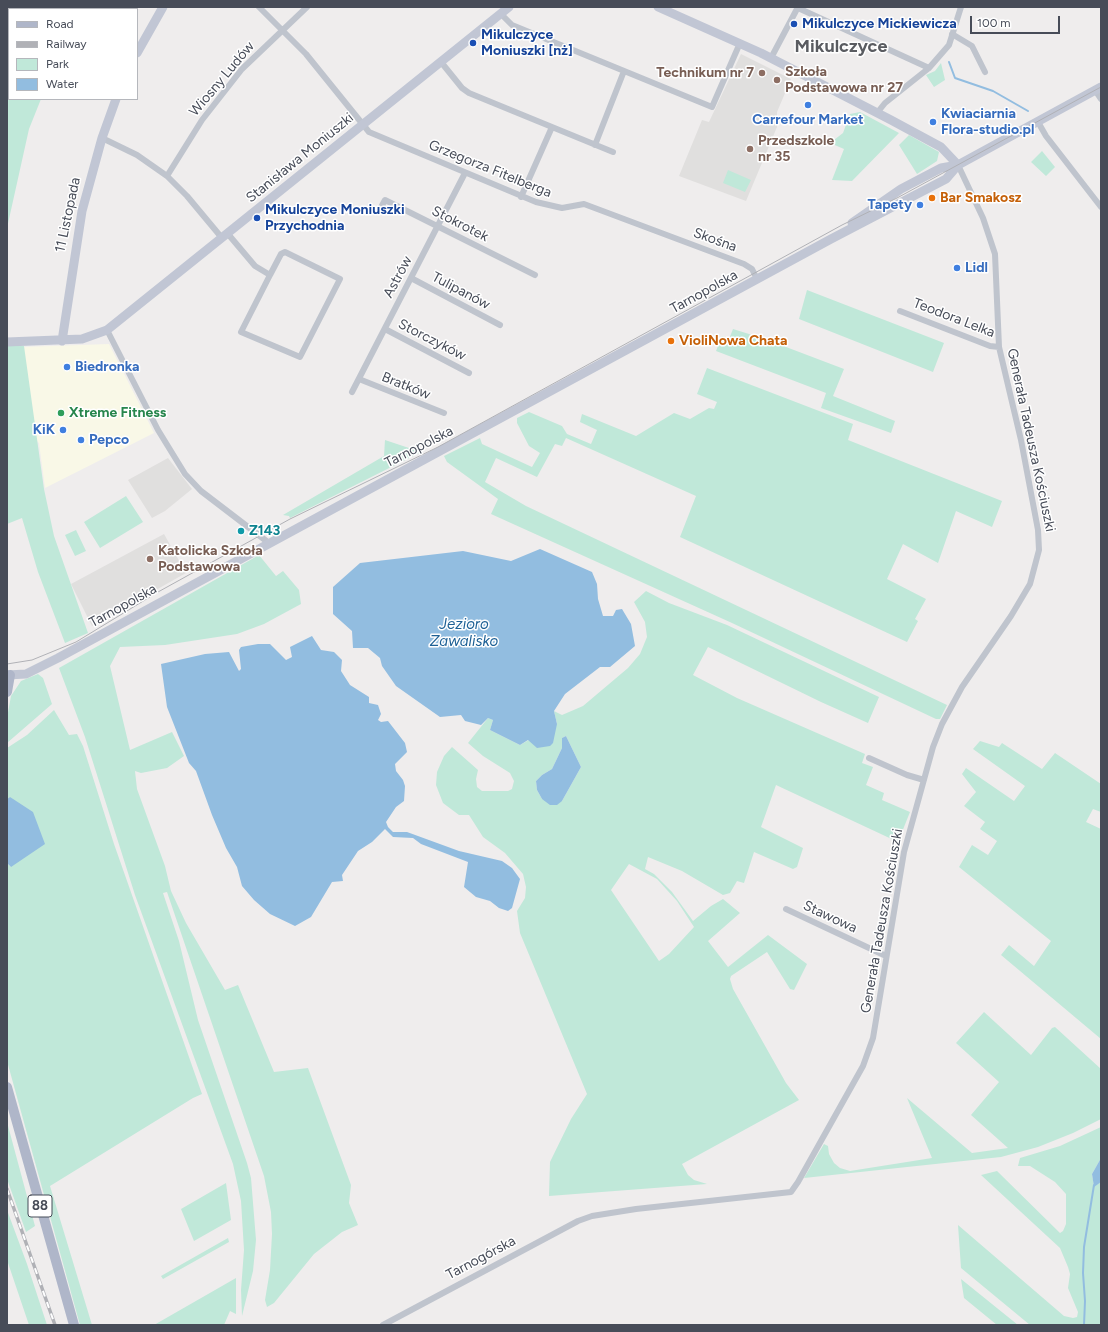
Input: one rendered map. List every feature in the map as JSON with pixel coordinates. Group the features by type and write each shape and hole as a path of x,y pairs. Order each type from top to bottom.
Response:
{"main road":[{"path":"7,692 12,675"},
{"name":"88","path":"7,1087 74,1325"},
{"name":"88","path":"7,1112 67,1325"}],"street":[{"path":"138,51 163,7"},
{"name":"Grzegorza Fitelberga","path":"259,7 282,29 329,81 363,125 372,134 521,197 555,207 567,208 584,204 658,233"},
{"name":"Wiosny Ludów","path":"167,176 184,146 242,69 282,29 307,7"},
{"name":"Stanisława Moniuszki","path":"7,342 62,340 92,337 107,330 510,7"},
{"path":"658,7 771,58 944,149 958,165"},
{"path":"771,58 798,7 929,68"},
{"path":"877,114 885,103 929,68 949,45 961,7"},
{"path":"501,14 512,25 712,106 740,43"},
{"path":"952,34 972,46 985,72"},
{"path":"441,62 466,92 613,152"},
{"path":"594,145 624,71"},
{"path":"1098,89 1101,99"},
{"name":"Tarnopolska","path":"12,675 31,672 58,658 446,449 831,239 946,179 958,165 1098,89"},
{"name":"11 Listopada","path":"62,340 78,227 102,138 116,100"},
{"path":"1038,122 1046,136 1101,207"},
{"path":"521,197 552,127"},
{"path":"102,138 137,155 167,176 255,266 270,275"},
{"name":"Generała Tadeusza Kościuszki","path":"592,1216 636,1209 791,1192 863,1066 870,1050 904,852 936,740 962,687 1020,603 1030,584 1038,558 1040,544 1021,440 999,347 995,254 983,218 958,165"},
{"name":"Astrów","path":"352,392 465,173"},
{"name":"Stokrotek","path":"379,212 385,200 535,275"},
{"name":"Skośna","path":"658,233 744,264 752,269 757,279"},
{"path":"285,252 340,279 300,357 241,332 270,275 281,254 285,252"},
{"name":"Tulipanów","path":"411,278 500,325"},
{"name":"Teodora Lelka","path":"900,310 990,346 999,347"},
{"path":"107,330 158,430 185,474 201,491 269,543"},
{"name":"Storczyków","path":"385,330 469,373"},
{"name":"Bratków","path":"359,379 444,413"},
{"path":"870,758 907,775 924,780"},
{"name":"Stawowa","path":"786,909 886,956"},
{"name":"Tarnogórska","path":"383,1325 565,1227 592,1216"}],"shaded area":[{"path":"741,54 791,79 777,112 777,127 746,201 679,176 702,120 709,122"},
{"path":"109,344 154,433 45,488 39,443 29,433 21,347"},
{"path":"168,458 192,489 165,511 152,518 128,480"},
{"path":"164,534 186,573 92,626 71,584"}],"green space":[{"path":"7,7 79,7 8,8 8,100 41,100 29,129 7,228"},
{"path":"941,63 945,80 934,87 926,75 935,71"},
{"path":"860,112 899,133 852,181 832,180 844,149 830,143 843,133 850,114"},
{"path":"909,135 939,152 937,161 917,174 899,145"},
{"path":"1042,151 1055,167 1046,176 1031,162"},
{"path":"728,170 751,180 745,192 723,183"},
{"path":"807,290 944,343 933,372 799,319"},
{"path":"733,329 765,339 844,369 833,396 895,421 891,433 821,408 826,393 716,351 722,336 729,339"},
{"path":"7,346 24,346 44,489 54,536 88,633 65,643 38,572 22,518 7,524"},
{"path":"707,368 853,424 848,440 1002,501 992,527 956,511 938,563 903,544 887,579 926,599 915,619 918,621 907,642 680,537 696,496 566,438 562,446 555,444 537,477 496,458 485,482 526,506 947,705 940,719 936,719 732,623 491,514 498,499 447,462 444,456 480,438 482,444 532,467 540,453 529,446 517,423 517,418 529,412 562,426 567,434 591,444 597,430 580,422 582,414 636,436 674,413 690,419 709,408 714,409 717,402 697,394"},
{"path":"385,440 415,450 420,449 421,452 290,518 289,516 283,515 384,456"},
{"path":"126,496 143,522 100,548 84,522"},
{"path":"76,530 86,551 75,556 65,535"},
{"path":"259,555 276,576 283,571 299,590 301,604 264,624 237,634 165,645 120,647 110,666 130,750 172,732 184,756 167,768 141,773 135,771 137,789 165,866 171,891 186,923 225,990 238,985 274,1072 308,1068 351,1185 349,1203 358,1225 342,1232 314,1254 274,1303 267,1307 265,1300 270,1270 272,1234 271,1212 264,1176 167,892 163,893 179,941 198,1020 251,1178 256,1240 253,1271 242,1316 241,1290 244,1250 241,1201 233,1164 135,895 85,737 59,668"},
{"path":"646,591 669,603 727,625 879,697 868,723 708,647 693,675 737,698 865,754 862,763 873,767 866,785 884,793 882,800 910,812 898,842 776,785 761,827 803,848 797,867 793,869 754,852 744,883 737,881 730,893 723,895 682,871 648,857 645,869 654,874 672,892 693,921 711,906 723,899 740,913 708,941 728,967 768,935 807,964 794,990 790,989 767,952 731,976 730,979 733,989 786,1083 799,1100 682,1164 688,1175 694,1180 707,1184 549,1196 550,1162 571,1119 587,1094 520,933 517,911 525,898 526,887 523,874 505,853 483,837 469,815 459,815 443,803 436,785 437,772 444,756 452,747 478,770 476,779 477,787 482,791 508,791 512,789 514,781 510,773 483,756 468,743 488,718 493,720 490,730 520,745 557,724 554,711 562,715 583,706 628,668 640,654 647,637 645,622 634,602","holes":["566,736 581,767 562,801 542,799 537,790 536,781 552,769 562,748 562,738","629,864 657,879 677,901 694,927 669,954 659,961 611,890"]},
{"path":"38,674 43,678 52,704 7,743 7,718 11,696 21,681"},
{"path":"54,710 69,735 77,734 83,746 114,844 202,1094 193,1098 50,1186 92,1325 80,1325 7,1061 7,863 11,867 10,797 7,799 7,748 27,735"},
{"path":"980,741 999,747 1002,743 1042,769 1055,753 1101,784 1101,812 1093,809 1086,822 1101,829 1101,1039 1001,955 1009,945 1034,966 1051,941 959,867 972,845 988,855 997,841 980,829 985,822 964,806 976,792 962,774 966,768 1014,801 1025,786 973,749"},
{"path":"984,1012 1031,1055 1052,1028 1055,1027 1101,1069 1101,1119 1073,1133 1038,1147 1001,1157 804,1178 824,1144 828,1146 829,1154 834,1163 840,1168 850,1171 932,1158 907,1098 972,1153 1008,1148 971,1115 999,1082 956,1043"},
{"path":"7,1122 35,1226 26,1232 7,1179"},
{"path":"1101,1127 1101,1158 1092,1174 1094,1186 1101,1182 1101,1325 1030,1325 961,1268 958,1225 1064,1316 1073,1318 1077,1317 1078,1312 1068,1288 1070,1274 1060,1248 981,1175 997,1171 1060,1233 1063,1231 1066,1224 1066,1194 1055,1182 1030,1166 1018,1166 1020,1158 1060,1146"},
{"path":"226,1183 231,1220 194,1241 181,1209"},
{"path":"7,1210 47,1325 29,1325 7,1260"},
{"path":"228,1238 229,1242 163,1279 161,1276"},
{"path":"236,1278 236,1314 230,1311 224,1325 154,1325"},
{"path":"961,1279 1018,1325 997,1325 964,1298"}],"water":[{"name":"Jezioro Zawalisko","path":"540,549 592,572 597,584 598,599 603,616 613,616 616,610 622,609 631,624 635,646 610,667 600,667 565,694 554,711 557,724 553,743 550,746 537,748 528,740 520,745 490,730 493,720 488,718 481,725 465,721 461,715 440,717 396,686 382,666 380,658 368,648 353,648 352,631 333,614 333,587 360,563 463,551 511,561"},
{"path":"312,636 321,650 334,652 342,660 341,671 350,685 369,697 369,703 378,705 381,714 378,720 381,722 388,721 405,743 407,752 395,764 396,771 403,780 405,786 404,801 396,807 386,822 388,827 393,832 407,832 459,851 502,861 512,868 520,879 512,908 508,911 499,908 490,901 476,897 464,887 468,862 421,844 413,838 393,837 385,829 372,842 358,851 342,875 343,881 332,882 311,917 295,926 270,914 254,900 242,886 237,867 226,848 196,771 189,763 167,707 161,664 205,654 229,652 239,671 241,669 239,650 241,647 258,644 270,644 286,660 292,657 290,647"},
{"path":"566,736 581,767 562,801 557,805 550,805 542,799 537,790 536,781 552,769 562,748 562,738"},
{"path":"10,797 33,812 45,844 11,867 7,863 7,799"},
{"path":"1101,1158 1101,1182 1094,1187 1092,1174"}],"waterway":[{"path":"949,62 955,78 993,91 1028,111"},
{"path":"1084,1325 1084,1247 1094,1185"}],"tram line":[{"path":"7,664 32,660 76,642 158,592 290,519 438,447 842,225 897,198 1101,87"}],"railway":[{"path":"7,1189 55,1325"}],"place":[{"name":"Mikulczyce Mickiewicza","path":"794,24"},
{"name":"Mikulczyce Moniuszki [nż]","path":"473,43"},
{"name":"Technikum nr 7","path":"762,73"},
{"name":"Szkoła Podstawowa nr 27","path":"777,80"},
{"name":"Carrefour Market","path":"808,105"},
{"name":"Kwiaciarnia Flora-studio.pl","path":"933,122"},
{"name":"Przedszkole nr 35","path":"750,149"},
{"name":"Bar Smakosz","path":"932,198"},
{"name":"Tapety","path":"920,205"},
{"name":"Mikulczyce Moniuszki Przychodnia","path":"257,218"},
{"name":"Lidl","path":"957,268"},
{"name":"VioliNowa Chata","path":"671,341"},
{"name":"Biedronka","path":"67,367"},
{"name":"Xtreme Fitness","path":"61,413"},
{"name":"KiK","path":"63,430"},
{"name":"Pepco","path":"81,440"},
{"name":"Z143","path":"241,531"},
{"name":"Katolicka Szkoła Podstawowa","path":"150,559"}],"district":[{"name":"Mikulczyce","path":"841,47"}]}
